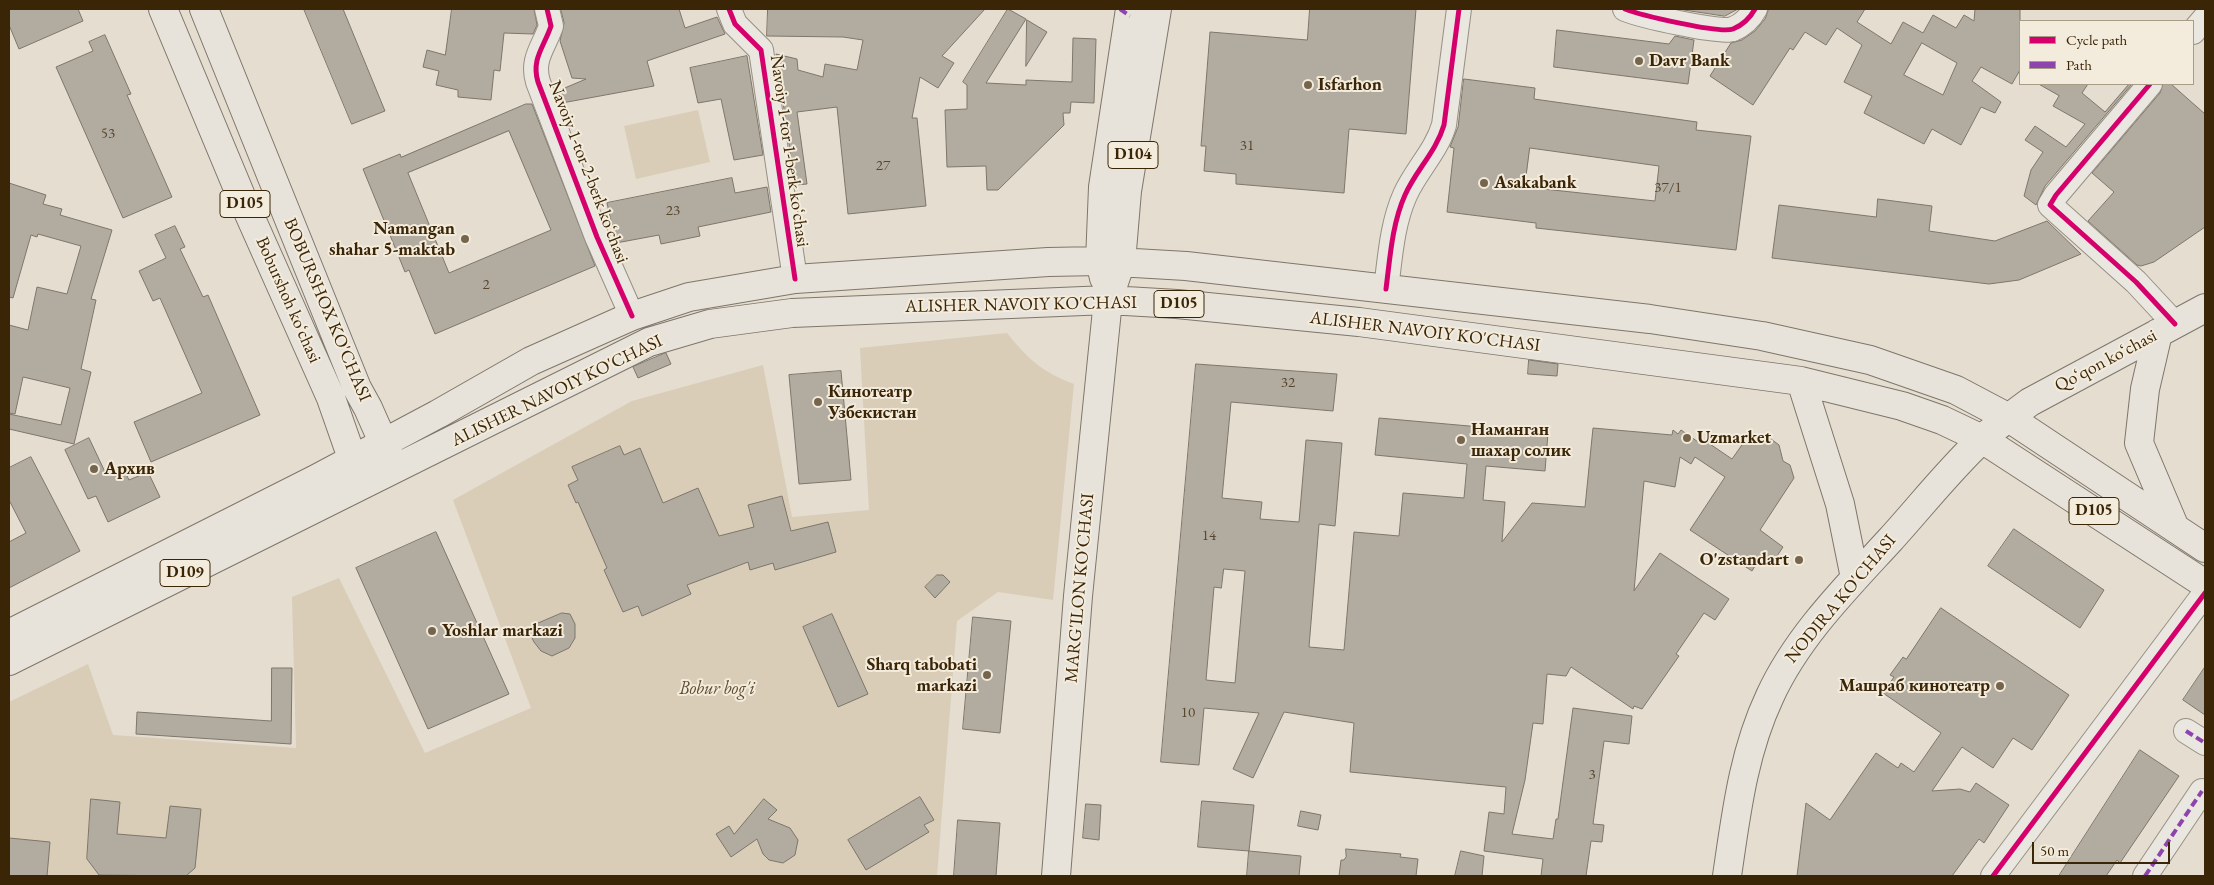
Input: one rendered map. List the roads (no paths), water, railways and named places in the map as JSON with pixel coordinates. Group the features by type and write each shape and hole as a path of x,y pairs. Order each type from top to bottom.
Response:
{"main road":[{"name":"Boburshoh koʻchasi","path":"162,9 241,196 331,398"},
{"name":"BOBURSHOX KO'CHASI","path":"204,9 357,388 396,470"},
{"name":"D104","path":"1108,300 1111,262 1127,191 1158,9"},
{"name":"D104","path":"1111,262 1103,187 1127,11"},
{"name":"D105","path":"384,442 421,421 438,414 531,361 632,316 689,297 794,280 951,268 1111,262 1186,266 1650,319 1762,336 1870,360 1956,390 2009,418 2205,548"},
{"path":"689,297 695,328"},
{"name":"ALISHER NAVOIY KO'CHASI","path":"9,661 396,470 649,342 695,328 792,313 1108,300 1177,304 1359,322 1801,381 1902,406 1942,420 1982,439 2205,584"},
{"name":"MARG'ILON KO'CHASI","path":"1056,876 1078,596 1108,300"},
{"name":"Qoʻqon koʻchasi","path":"2009,418 2030,402 2205,308"},
{"path":"2166,328 2144,389 2140,442 2175,528"},
{"path":"1801,381 1840,504 1855,578"},
{"name":"BOBURSHOX KO'CHASI","path":"331,398 362,486"},
{"path":"368,408 400,421 421,421"},
{"name":"NODIRA KO'CHASI","path":"1727,876 1738,798 1751,744 1769,697 1784,668 1800,645 1855,578 1982,439 2009,418"},
{"path":"316,479 342,430"},
{"path":"351,458 384,442"},
{"name":"D109","path":"9,634 316,479 351,458"}],"street":[{"name":"Navoiy 1-tor 2-berk koʻchasi","path":"547,9 551,26 539,49 535,74 597,237 632,316"},
{"name":"Navoiy 1-tor 1-berk koʻchasi","path":"729,9 735,24 761,50 794,280"},
{"path":"1386,289 1397,218 1405,195 1419,168 1440,140 1444,125 1460,9"},
{"path":"1625,9 1677,23 1731,30 1745,22 1755,9"},
{"path":"2194,31 2205,18"},
{"path":"2149,85 2056,195 2050,205 2136,282 2166,328"},
{"path":"1994,876 2205,593"},
{"path":"2145,876 2202,791"}],"place":[{"name":"Davr Bank","path":"1639,61"},
{"name":"Isfarhon","path":"1308,85"},
{"name":"Asakabank","path":"1484,183"},
{"name":"Namangan shahar 5-maktab","path":"465,239"},
{"name":"Кинотеатр Узбекистан","path":"818,402"},
{"name":"Uzmarket","path":"1687,438"},
{"name":"Наманган шахар солик","path":"1461,440"},
{"name":"Архив","path":"94,469"},
{"name":"O'zstandart","path":"1799,560"},
{"name":"Yoshlar markazi","path":"432,631"},
{"name":"Sharq tabobati markazi","path":"987,675"},
{"name":"Машраб кинотеатр","path":"2000,686"}],"park label":[{"name":"Bobur bog'i","path":"717,689"}]}
